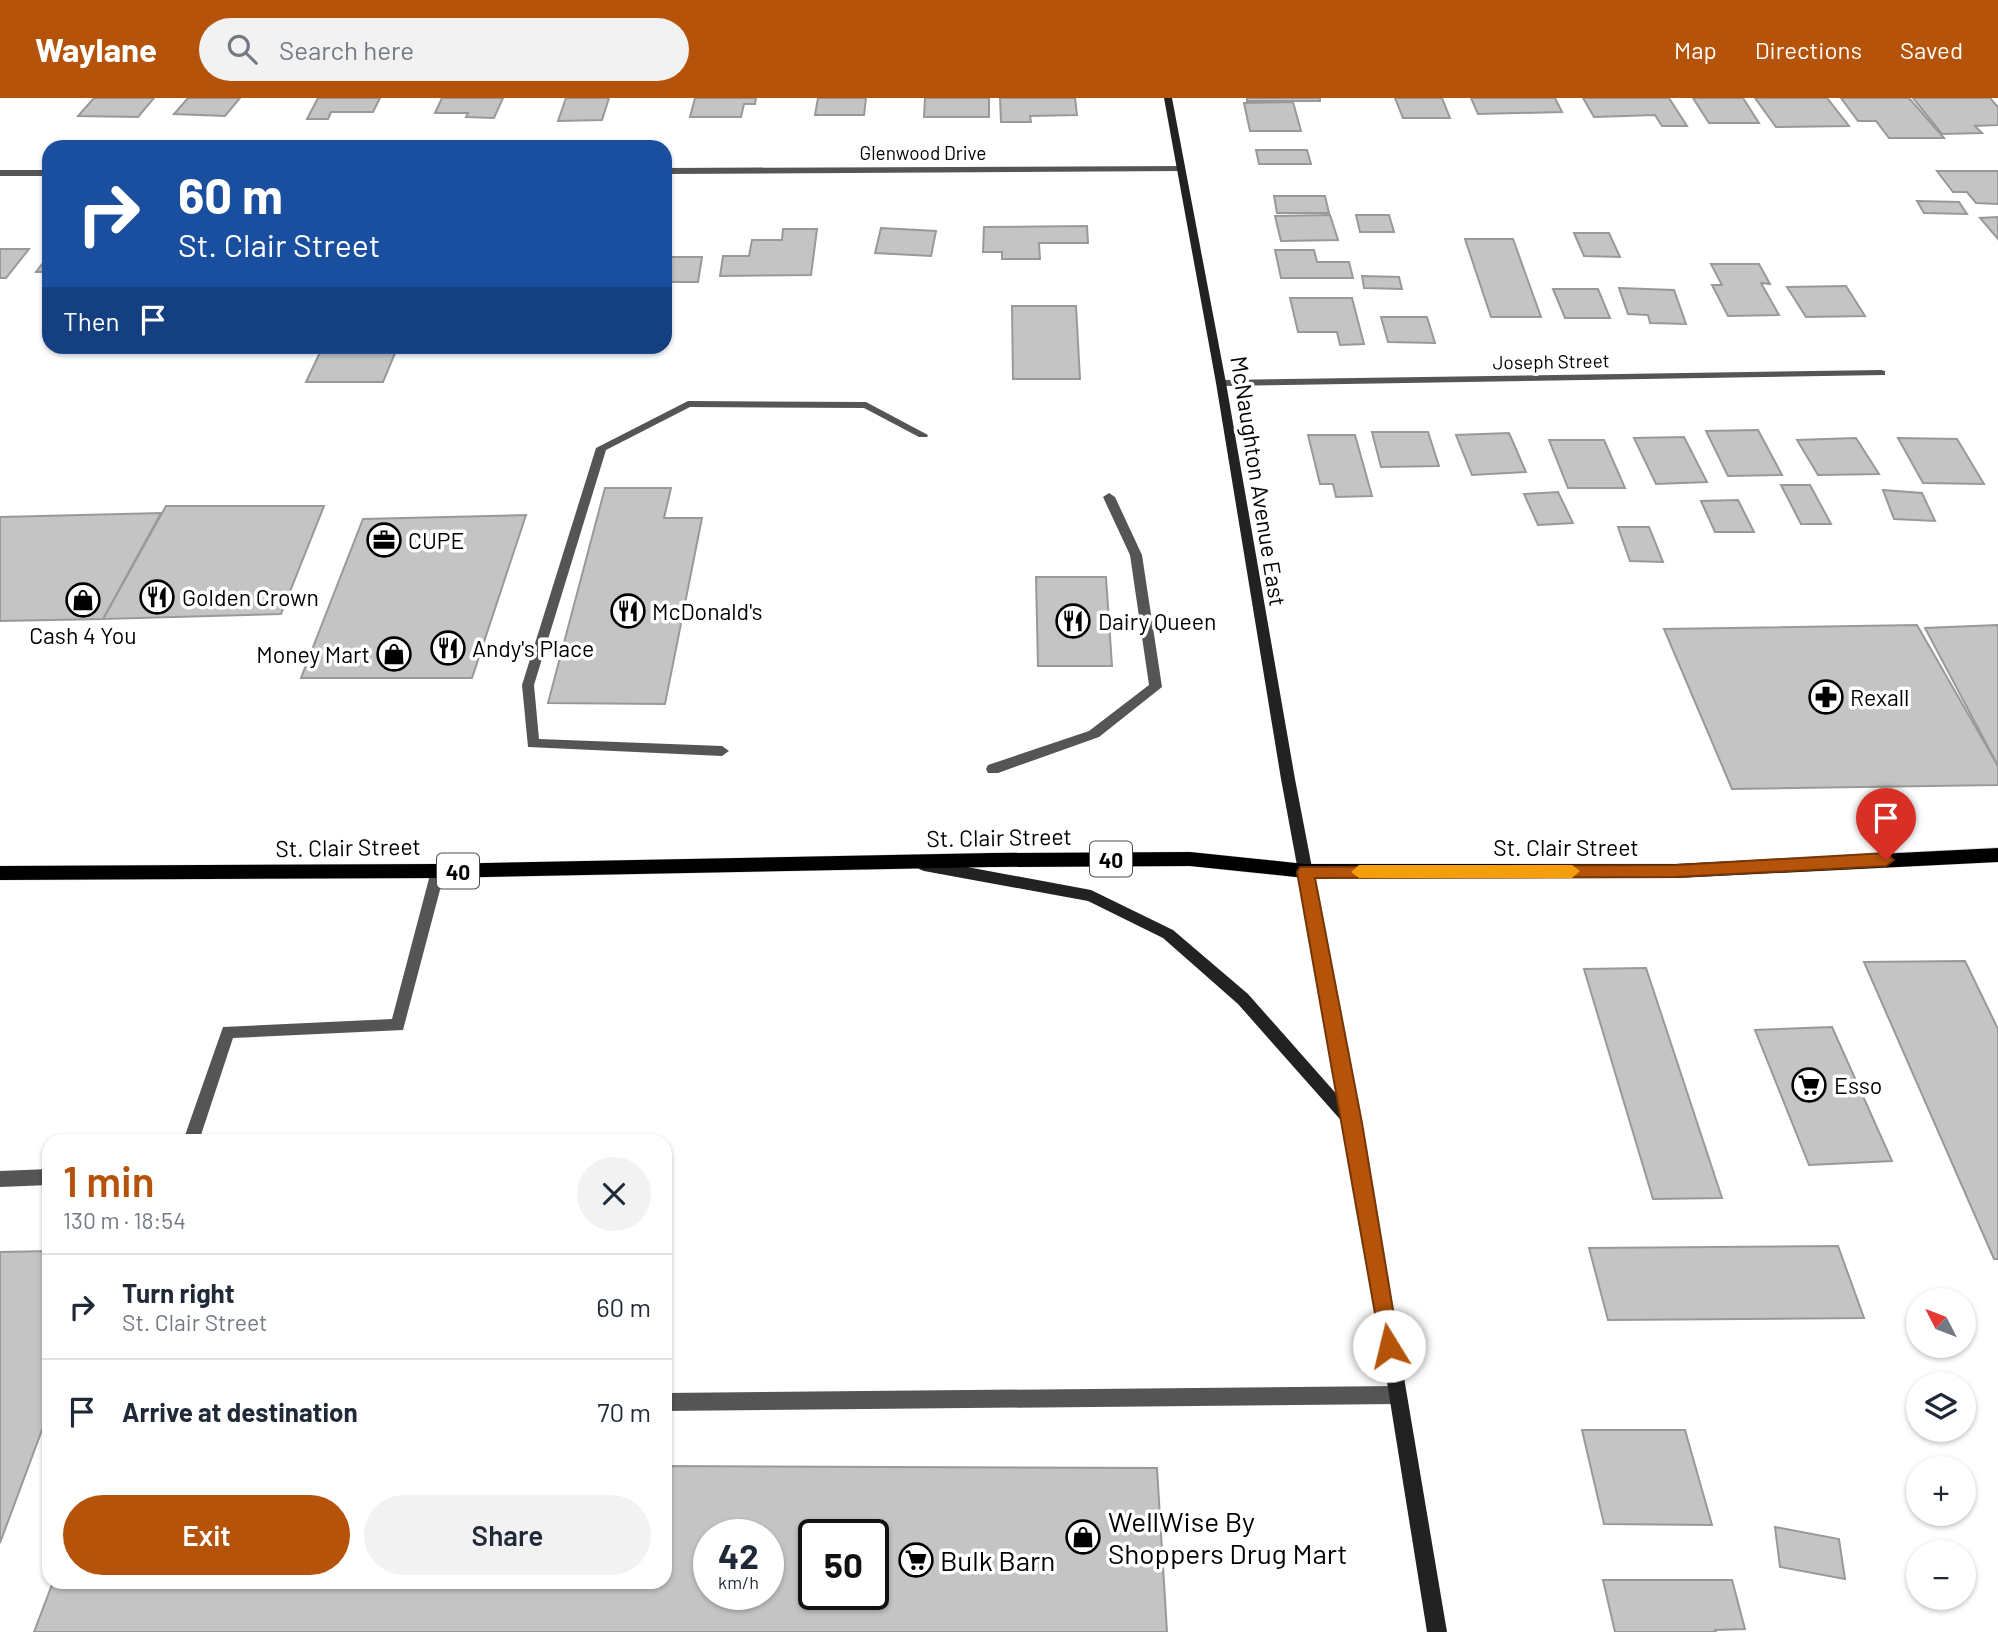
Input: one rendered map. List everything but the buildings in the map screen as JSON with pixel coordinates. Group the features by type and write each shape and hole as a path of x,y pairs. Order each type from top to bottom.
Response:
{"main road":[{"name":"McNaughton Avenue East","path":"1168,98 1222,383 1305,872 1353,1123 1437,1632"},
{"name":"St. Clair Street","path":"0,873 438,871 992,860 1190,859 1305,872 1676,871 1998,855"},
{"path":"916,863 1091,896 1168,934 1243,999 1353,1123"}],"street":[{"name":"Glenwood Drive","path":"672,171 1182,168"},
{"path":"0,173 42,173"},
{"name":"Joseph Street","path":"1222,383 1881,373"},
{"path":"722,751 533,744 528,685 601,448 688,404 866,405 923,435"},
{"path":"993,769 1094,734 1156,687 1136,555 1109,496"},
{"path":"193,1134 228,1032 398,1025 438,871"},
{"path":"0,1179 42,1177"},
{"path":"672,1402 1397,1395"}],"slow traffic":[{"path":"1359,872 1572,871"}],"place":[{"name":"CUPE","path":"384,540"},
{"name":"Golden Crown","path":"157,597"},
{"name":"Cash 4 You","path":"83,600"},
{"name":"McDonald's","path":"628,611"},
{"name":"Dairy Queen","path":"1073,621"},
{"name":"Andy's Place","path":"448,648"},
{"name":"Money Mart","path":"394,654"},
{"name":"Rexall","path":"1826,697"},
{"name":"Esso","path":"1809,1085"},
{"name":"WellWise By Shoppers Drug Mart","path":"1083,1537"},
{"name":"Bulk Barn","path":"916,1560"}],"route":[{"path":"1389,1346 1353,1123 1305,872 1676,871 1886,860"}]}
